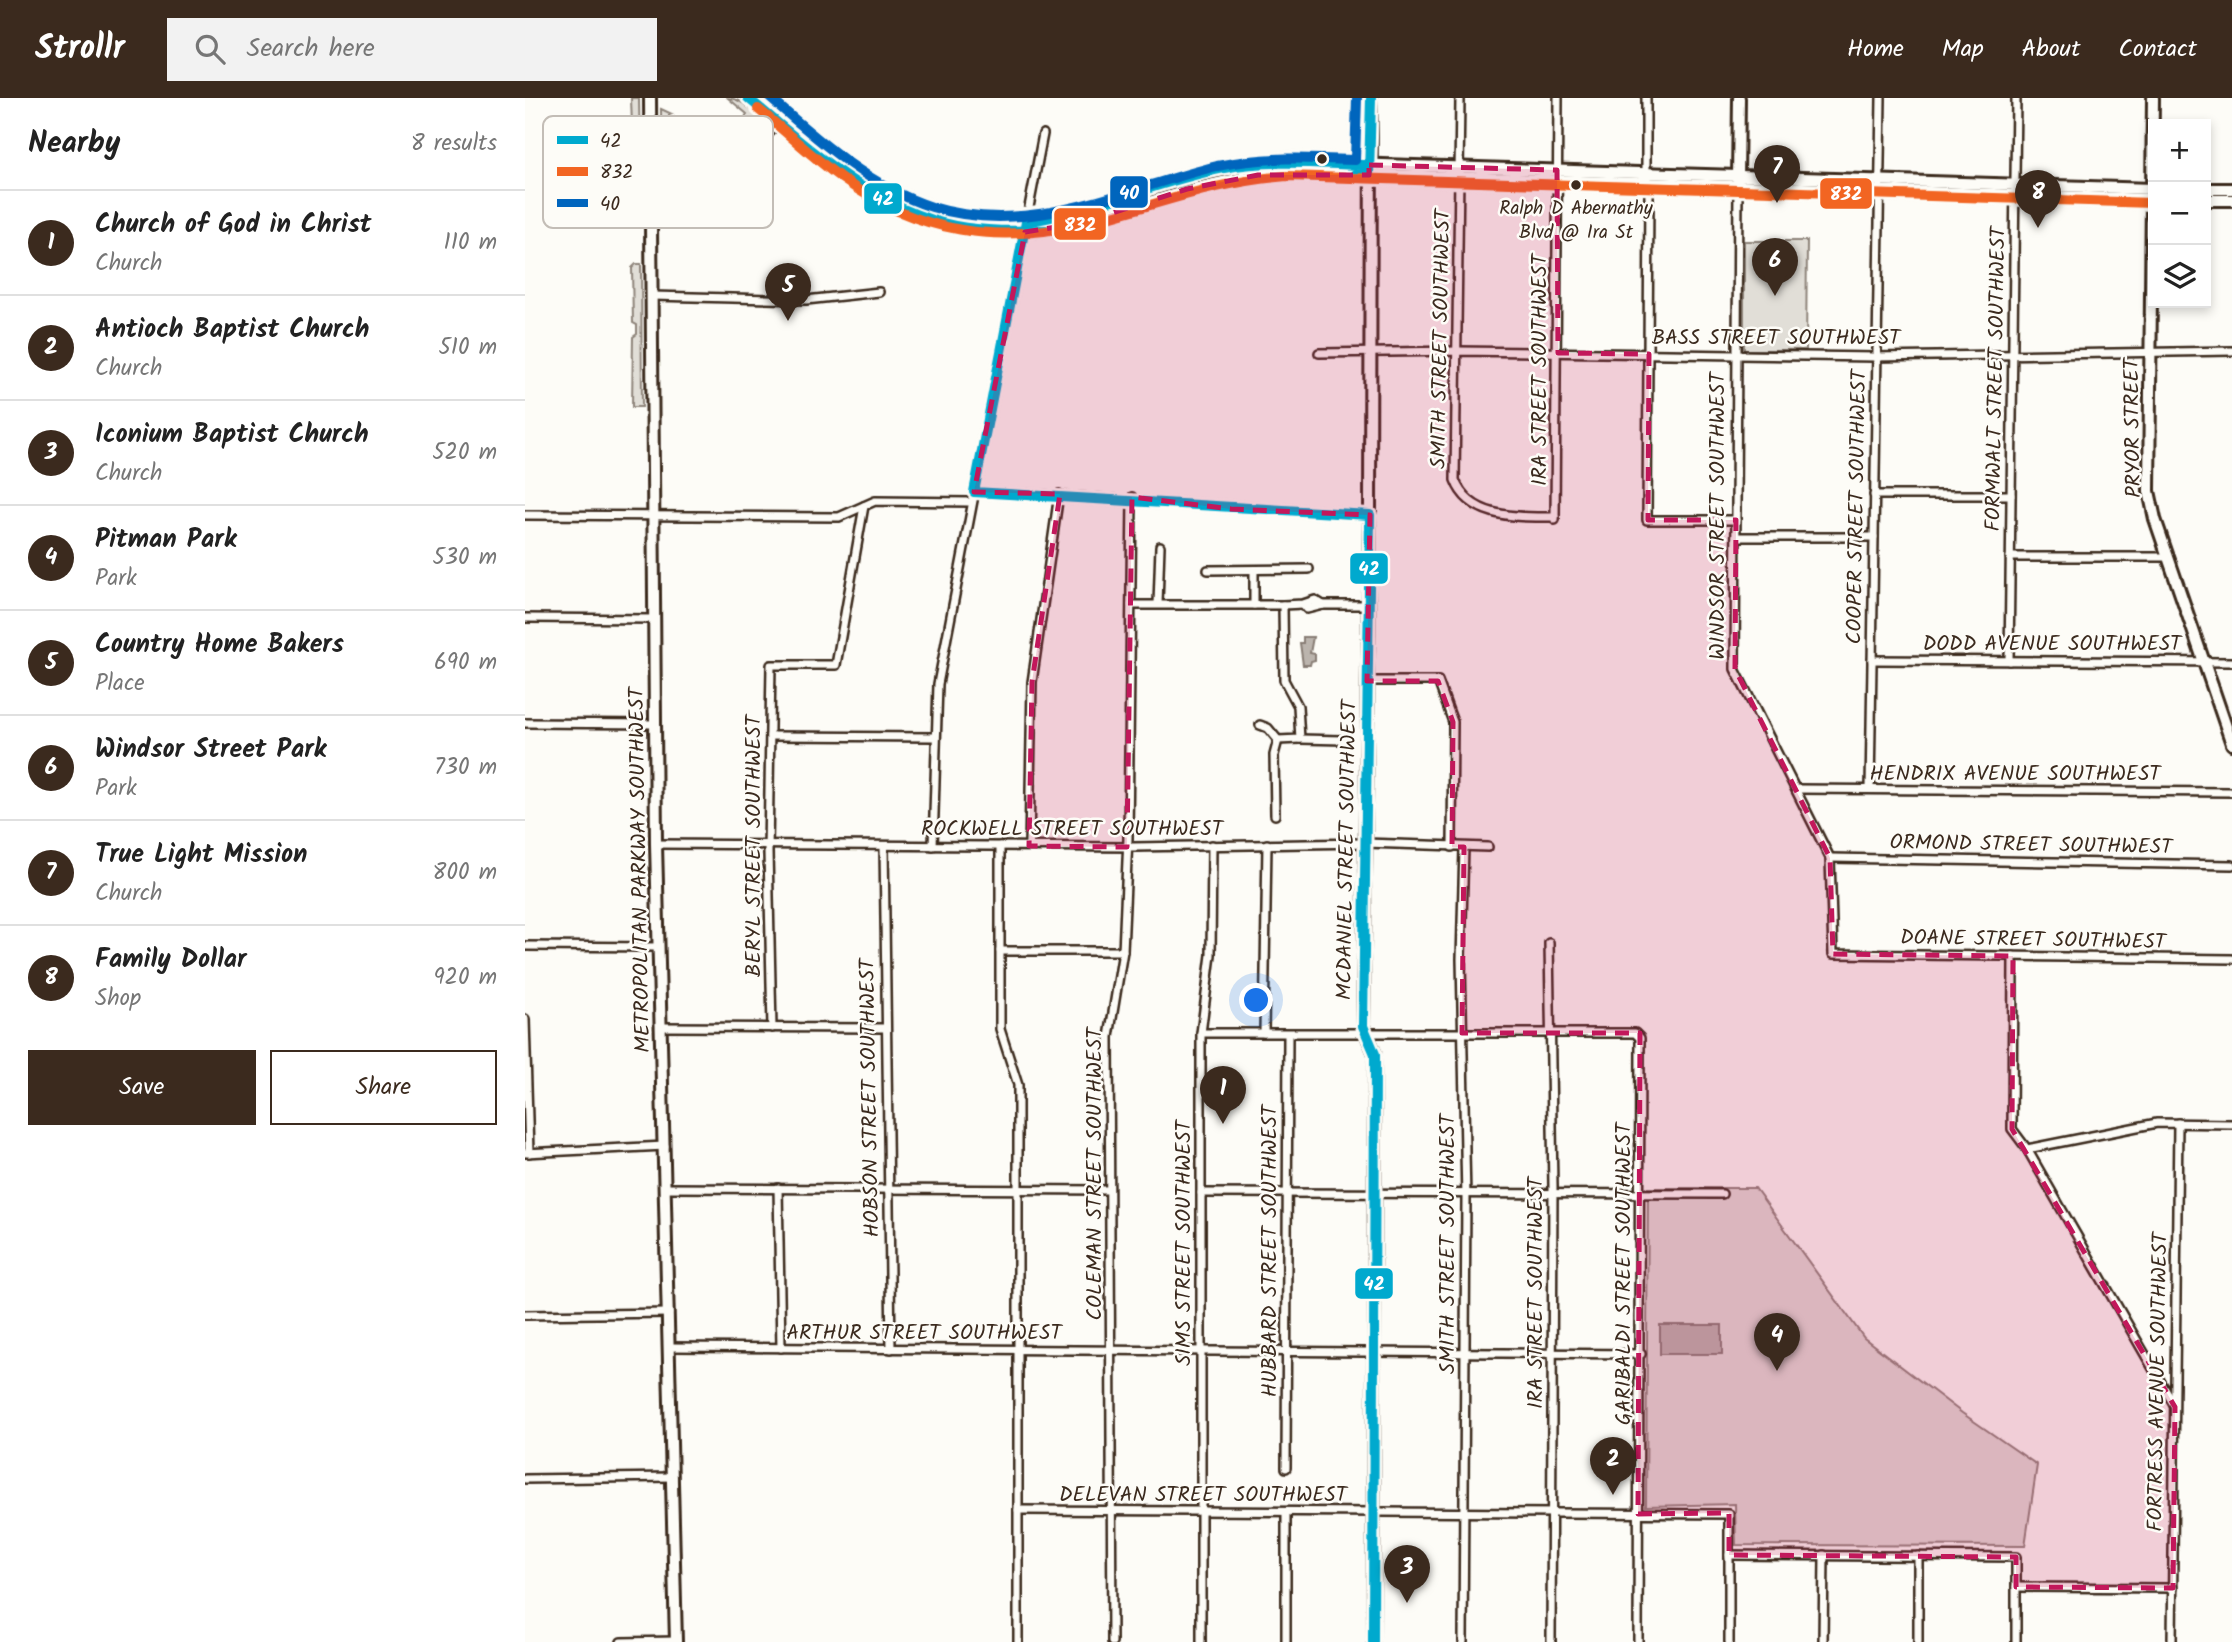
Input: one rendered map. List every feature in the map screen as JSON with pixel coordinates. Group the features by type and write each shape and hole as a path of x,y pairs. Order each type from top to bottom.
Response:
{"main road":[{"name":"METROPOLITAN PARKWAY SOUTHWEST","path":"650,98 650,116"},
{"path":"748,98 769,116"},
{"path":"767,98 862,176 890,193 960,217 1025,227"},
{"name":"MCDANIEL STREET SOUTHWEST","path":"1371,98 1370,514 1363,1026 1375,1054 1373,1642"},
{"name":"WINDSOR STREET SOUTHWEST","path":"1738,181 1739,98"},
{"name":"PRYOR STREET","path":"2152,182 2153,98"},
{"path":"773,120 877,199 927,221 965,229 1081,223 1187,189 1238,177 1460,167 1557,176"},
{"path":"1369,170 1460,179 1557,176 2148,194"},
{"path":"2211,189 2232,189"},
{"path":"2211,200 2232,200"},
{"name":"METROPOLITAN PARKWAY SOUTHWEST","path":"651,228 656,844 676,1642"},
{"name":"PRYOR STREET","path":"2151,245 2149,491 2167,557 2232,744"}],"street":[{"name":"SMITH STREET SOUTHWEST","path":"1460,98 1459,351 1455,480 1461,495 1488,511 1505,517 1555,518"},
{"name":"IRA STREET SOUTHWEST","path":"1555,518 1558,98"},
{"path":"1646,98 1649,354 1647,520 1736,520"},
{"name":"COOPER STREET SOUTHWEST","path":"1870,789 1881,98"},
{"name":"FORMWALT STREET SOUTHWEST","path":"2009,661 2016,98"},
{"path":"773,129 786,113"},
{"path":"933,846 934,737 938,684 1043,134"},
{"name":"WINDSOR STREET SOUTHWEST","path":"1738,181 1735,669 1830,858 1833,954"},
{"path":"652,296 806,300 879,292"},
{"name":"BASS STREET SOUTHWEST","path":"1319,353 1459,351 1875,357 2232,351"},
{"path":"974,492 1132,497 1231,509 1370,514"},
{"path":"1029,846 1032,682 1059,494"},
{"path":"1874,495 2011,495"},
{"name":"COLEMAN STREET SOUTHWEST","path":"1112,1642 1109,1037 1123,951 1132,497"},
{"path":"525,515 839,517 874,501 972,502"},
{"name":"BERYL STREET SOUTHWEST","path":"772,1028 768,845 771,665 836,665 865,506"},
{"path":"1736,537 1874,537"},
{"path":"1158,604 1160,546"},
{"path":"2010,557 2167,557"},
{"path":"1208,570 1309,569"},
{"path":"1254,571 1254,605"},
{"path":"1131,605 1303,604 1307,609 1323,605 1368,605"},
{"path":"1283,605 1284,680 1298,706 1300,740"},
{"path":"525,618 655,619"},
{"name":"DODD AVENUE SOUTHWEST","path":"1873,660 2232,662"},
{"path":"1367,681 1438,681 1453,722 1452,847"},
{"path":"525,723 655,724"},
{"path":"1260,725 1268,728 1278,740"},
{"path":"770,736 934,737"},
{"path":"1278,740 1343,740"},
{"path":"1275,815 1274,755 1278,740"},
{"name":"HENDRIX AVENUE SOUTHWEST","path":"1797,789 2232,792"},
{"name":"ROCKWELL STREET SOUTHWEST","path":"656,844 1127,847 1365,844 1488,848"},
{"path":"1264,1033 1267,844"},
{"name":"SIMS STREET SOUTHWEST","path":"1201,1642 1201,1033 1210,955 1212,845"},
{"name":"HOBSON STREET SOUTHWEST","path":"884,846 891,1349"},
{"path":"1000,846 1000,1029 1018,1085 1018,1642"},
{"name":"SMITH STREET SOUTHWEST","path":"1463,1642 1464,847"},
{"name":"ORMOND STREET SOUTHWEST","path":"1830,858 2232,865"},
{"name":"IRA STREET SOUTHWEST","path":"1549,943 1553,1193 1551,1642"},
{"path":"525,946 659,947"},
{"path":"1000,950 1123,951"},
{"name":"DOANE STREET SOUTHWEST","path":"1833,954 2232,959"},
{"path":"2013,956 2012,1129 2028,1149 2175,1407"},
{"path":"525,1019 527,1153 665,1146"},
{"path":"661,1027 885,1028"},
{"path":"1201,1033 1552,1033"},
{"name":"GARIBALDI STREET SOUTHWEST","path":"1552,1033 1635,1033 1640,1038 1638,1642"},
{"name":"HUBBARD STREET SOUTHWEST","path":"1286,1468 1287,1034"},
{"path":"2028,1149 2157,1123 2232,1124"},
{"name":"FORTRESS AVENUE SOUTHWEST","path":"2172,1642 2178,1123"},
{"path":"666,1188 1109,1190"},
{"path":"778,1188 781,1348"},
{"path":"1201,1193 1722,1194"},
{"path":"525,1315 669,1313"},
{"name":"ARTHUR STREET SOUTHWEST","path":"670,1347 1641,1354"},
{"path":"525,1479 673,1477"},
{"name":"DELEVAN STREET SOUTHWEST","path":"1018,1510 1729,1514 1729,1555"},
{"path":"1286,1513 1286,1642"},
{"path":"1729,1642 1729,1555 2016,1556 2016,1642"},
{"path":"1823,1642 1824,1555"},
{"path":"1918,1556 1918,1642"},
{"path":"2016,1587 2173,1588"},
{"path":"621,1642 676,1642"}],"highlighted area":[{"path":"1369,165 1557,170 1558,353 1649,354 1648,520 1736,520 1735,669 1830,858 1833,954 2013,956 2012,1129 2175,1407 2173,1588 2016,1587 2016,1557 1729,1555 1729,1513 1638,1514 1640,1033 1462,1033 1464,847 1452,847 1453,722 1438,681 1367,681 1370,515 1231,509 1132,497 1127,847 1029,846 1032,682 1060,494 974,492 1025,232 1081,223 1187,189 1258,175 1369,175"}],"shaded area":[{"path":"631,98 639,98 639,116 632,116"},
{"path":"728,98 749,107 758,116 746,116 747,114"},
{"path":"661,109 672,114 669,116 661,116"},
{"path":"1744,241 1807,241 1806,350 1744,350"},
{"path":"641,264 642,407 632,407 633,337 637,334 637,325 633,323 632,268"},
{"path":"1303,637 1313,637 1310,653 1315,654 1315,660 1311,661 1310,665 1303,665 1300,643 1303,643"},
{"path":"1648,1188 1755,1188 1864,1338 1962,1413 2037,1465 2025,1546 1736,1545 1735,1504 1646,1506"},
{"path":"1660,1325 1722,1325 1722,1354 1660,1354"}],"transit line":[{"name":"42","path":"748,98 769,116"},
{"name":"40","path":"770,98 846,161 887,187 932,207 969,215 1005,217 1076,207 1234,163 1286,159 1355,160 1357,98"},
{"name":"42","path":"1355,174 1369,175 1371,98"},
{"name":"832","path":"758,109 766,116"},
{"name":"42","path":"773,119 819,157 870,192 925,218 966,228 1001,231 1046,230"},
{"name":"832","path":"773,122 833,172 872,198 930,223 991,233 1054,230 1234,183 1287,176 2148,203"},
{"name":"42","path":"1369,165 1242,165 1174,180 1076,211 1026,222 974,492 1370,515 1363,1026 1375,1054 1373,1642"}],"place":[{"name":"Ralph D Abernathy Blvd @ Ira St","path":"1576,185"},
{"name":"True Light Mission","path":"1777,203"},
{"name":"Family Dollar","path":"2038,228"},
{"name":"Windsor Street Park","path":"1775,296"},
{"name":"Country Home Bakers","path":"788,321"},
{"name":"Church of God in Christ","path":"1223,1124"},
{"name":"Pitman Park","path":"1777,1371"},
{"name":"Antioch Baptist Church","path":"1613,1495"},
{"name":"Iconium Baptist Church","path":"1407,1603"}]}
